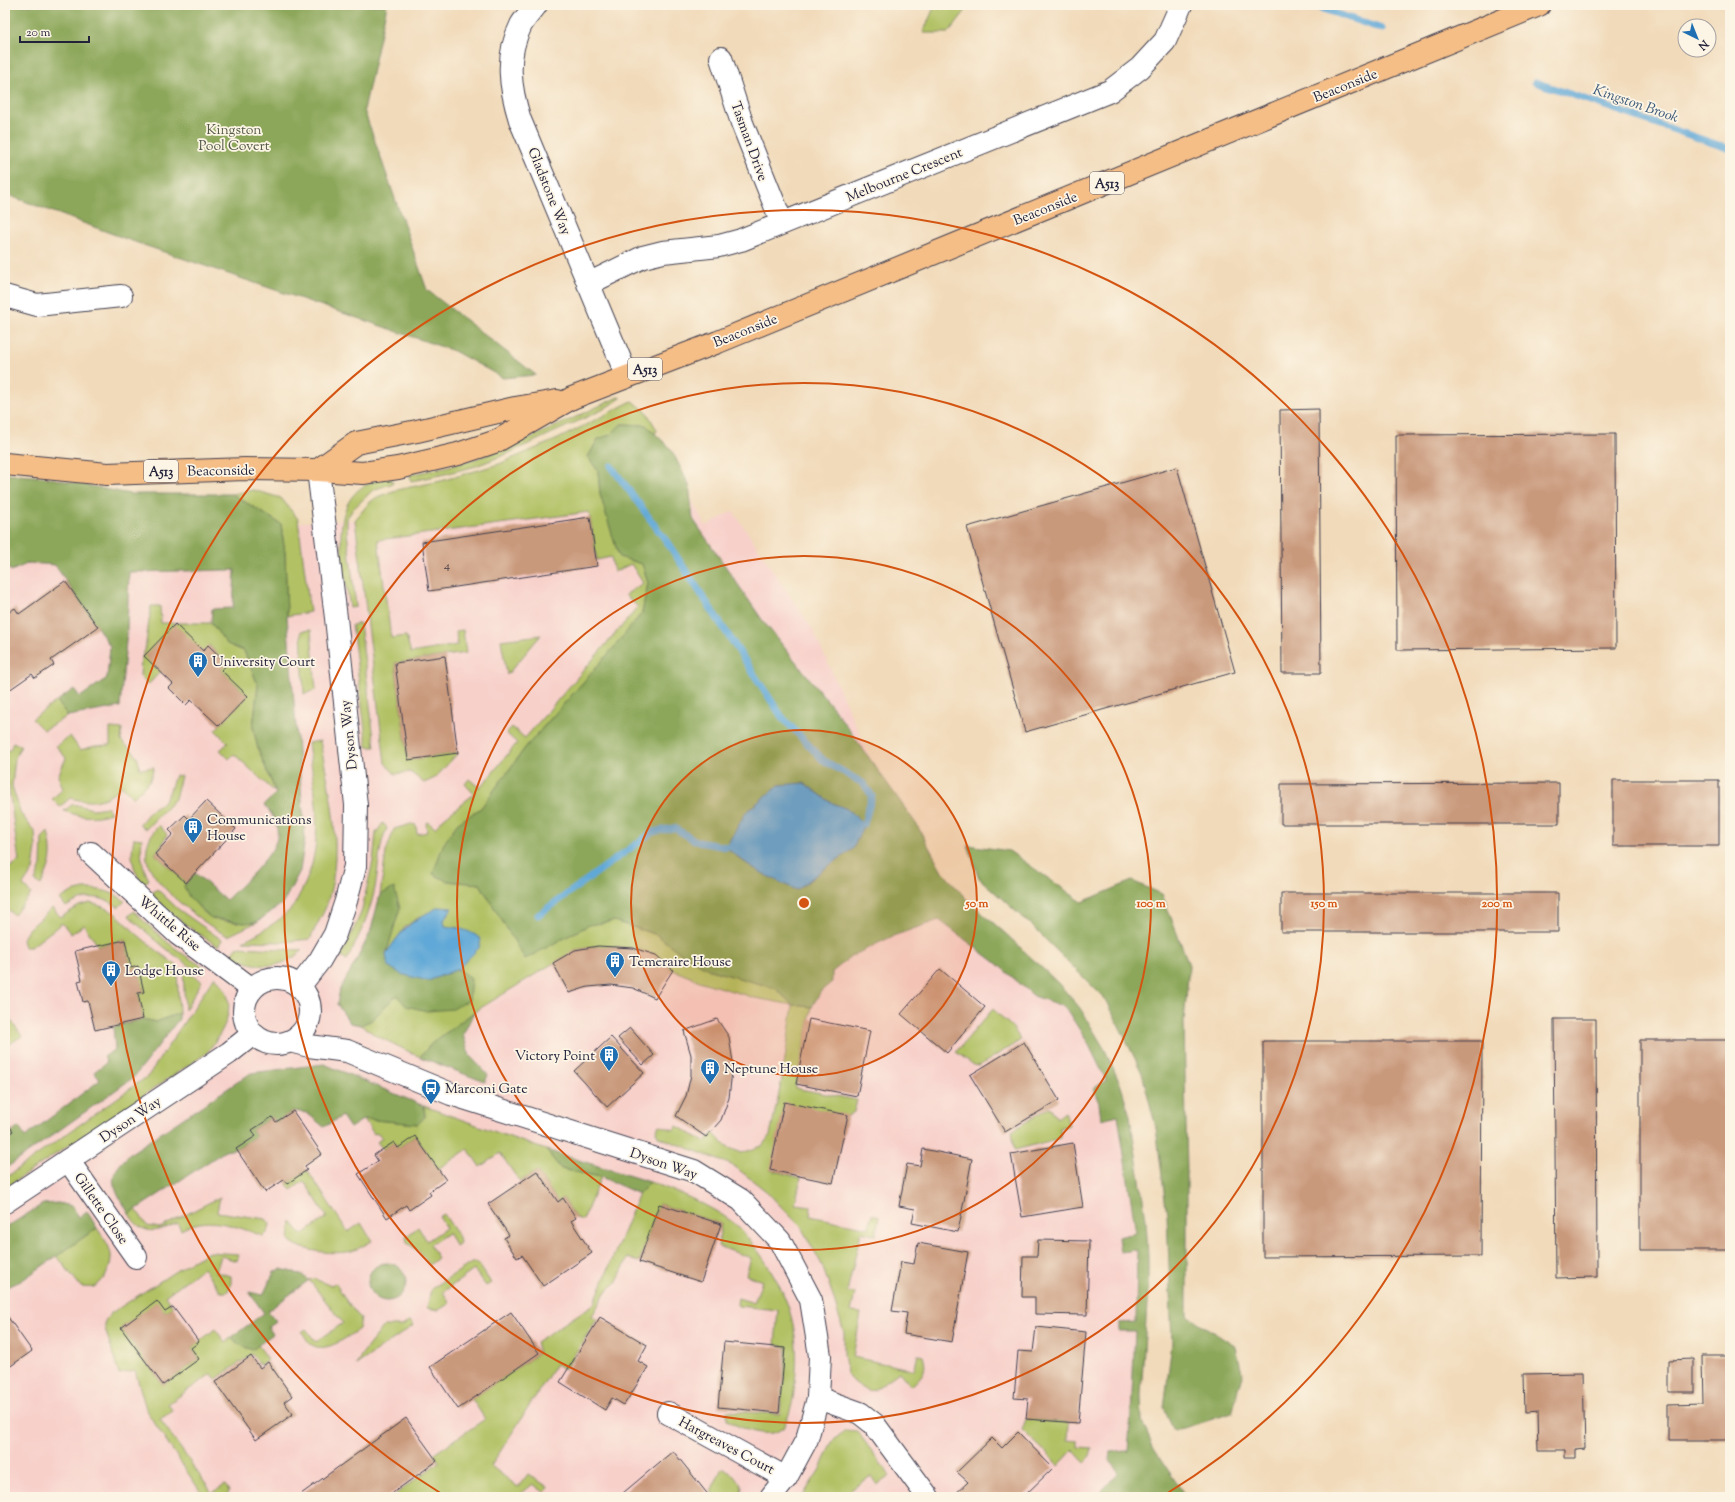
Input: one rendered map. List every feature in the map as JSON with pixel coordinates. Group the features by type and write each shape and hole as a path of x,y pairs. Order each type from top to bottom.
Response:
{"highway":[{"name":"Beaconside","path":"5,464 107,474 245,469 318,470 363,473 398,468 458,454 496,441 572,398 718,342 1539,5"},
{"name":"Beaconside","path":"318,470 356,443 417,431 515,408 572,398"}],"street":[{"name":"Gladstone Way","path":"536,5 521,26 512,51 510,73 512,94 520,120 627,376"},
{"name":"Melbourne Crescent","path":"588,284 643,257 663,252 719,246 740,240 1110,91 1140,68 1165,41 1181,5"},
{"name":"Tasman Drive","path":"721,58 742,123 782,223"},
{"path":"5,296 37,305 121,296"},
{"name":"Dyson Way","path":"299,987 320,960 334,934 346,901 355,866 356,805 336,618 318,470"},
{"name":"Whittle Rise","path":"91,853 178,934 252,989"},
{"path":"280,978 291,981 299,987 309,1002 309,1020 297,1037 280,1044 271,1044 261,1040 253,1034 244,1017 246,1002 252,989 265,981 280,978"},
{"name":"Dyson Way","path":"5,1202 228,1053 253,1034"},
{"name":"Dyson Way","path":"290,1041 309,1046 347,1051 451,1094 694,1171 741,1200 780,1241 811,1300 820,1356 818,1398 807,1439 786,1478 770,1497"},
{"name":"Gillette Close","path":"68,1160 136,1257"},
{"path":"818,1398 860,1413 874,1424 928,1497"},
{"name":"Hargreaves Court","path":"668,1413 786,1478"}],"shaded area":[{"path":"655,434 706,526 733,511 813,630 906,838 1065,1007 1087,1042 1104,1076 1118,1114 1137,1250 1134,1368 1126,1476 1107,1497 5,1497 5,534 355,520 473,505"}],"green space":[{"name":"Kingston Pool Covert","path":"5,5 387,5 364,110 427,290 536,375 503,378 454,351 129,240 5,194"},
{"path":"935,5 980,5 967,9 948,33 923,33"},
{"path":"618,397 621,398 602,410 509,453 476,466 411,481 410,475 466,462 501,450"},
{"path":"632,401 646,411 657,430 655,434 646,425 621,424 610,435 598,439 588,457 598,471 600,494 619,557 642,563 648,583 642,613 616,645 525,748 481,808 457,824 447,881 480,884 525,958 589,925 614,921 657,935 679,952 710,970 775,988 793,1005 755,998 702,982 673,970 656,955 633,948 598,946 575,950 474,1012 431,1044 420,1057 375,1035 361,1025 372,1020 397,995 471,979 458,969 478,948 460,928 445,927 444,920 451,908 419,917 405,927 386,954 391,934 394,889 380,895 386,852 394,829 411,824 416,825 417,834 427,832 426,823 428,822 435,828 443,819 474,794 465,784 469,779 480,788 517,743 506,733 512,727 525,738 638,607 625,595 643,583 631,564 614,572 611,557 597,560 589,512 378,540 391,638 406,636 411,653 457,645 456,631 463,630 466,653 395,663 408,760 458,753 435,778 424,783 410,772 395,774 385,763 355,520 369,503 377,497 396,490 441,481 499,464 558,439"},
{"path":"621,424 646,425 671,449 689,485 693,519 763,621 835,710 917,825 942,871 968,901 1058,983 1080,1008 1105,1050 1121,1086 1130,1116 1146,1219 1148,1290 1141,1394 1142,1422 1154,1449 1186,1497 1138,1497 1130,1490 1124,1497 1096,1497 1119,1472 1109,1461 1110,1452 1128,1451 1135,1331 1119,1331 1119,1323 1136,1322 1137,1250 1120,1252 1118,1237 1136,1233 1118,1115 1101,1119 1099,1103 1093,1089 1106,1080 1088,1043 1065,1007 1034,996 995,962 939,920 893,936 852,956 832,972 832,982 821,991 812,1007 793,1005 775,988 710,970 679,952 657,935 614,921 589,925 525,959 480,884 447,881 433,874 443,845 457,824 481,808 525,748 616,645 642,613 648,583 642,564 619,557 600,494 598,471 588,457 598,439 610,435","holes":["804,783 830,802 847,809 821,871 797,890 760,872 726,847"]},
{"path":"5,474 45,477 130,494 232,494 281,524 285,553 287,616 305,837 300,871 283,903 257,922 244,923 211,918 189,897 184,886 195,873 226,900 263,862 274,846 277,838 275,820 264,805 276,793 258,749 253,727 258,685 244,651 227,644 211,623 212,609 233,608 235,570 129,572 127,630 120,707 68,716 57,701 74,689 80,697 107,678 110,646 55,565 29,563 11,571 5,563"},
{"path":"391,477 393,483 373,490 353,509 347,518 347,532 356,607 350,608 342,558 341,540 342,523 346,507 355,494 368,484"},
{"path":"253,490 281,498 298,519 310,612 287,616 285,553 281,524 232,494"},
{"path":"151,606 160,606 161,623 211,623 227,644 244,651 258,685 253,727 258,749 276,793 234,754 229,759 220,750 228,743 215,730 248,696 221,670 227,664 209,645 203,651 145,656 160,672 148,685 140,676 141,659 145,650"},
{"path":"360,623 375,747 367,747 352,625"},
{"path":"311,630 316,690 304,694 301,631"},
{"path":"541,635 507,675 501,640"},
{"path":"57,701 68,716 43,730 32,719"},
{"path":"110,728 122,729 121,741 134,753 138,759 140,769 154,767 150,780 133,798 122,786 104,798 85,801 70,798 60,807 52,799 63,789 58,776 66,758 56,746 70,736 80,750 95,746 110,745"},
{"path":"320,741 331,799 335,839 333,878 326,908 310,939 283,942 243,941 280,919 291,909 302,890 309,872 314,855 317,818 316,799 308,743"},
{"path":"13,742 21,746 15,758 12,786 21,814 35,832 36,848 33,870 23,885 31,894 14,915 5,907 6,870 19,861 5,761 5,751 10,750"},
{"path":"175,775 181,776 175,799 146,829 139,825 150,811 162,803 169,793"},
{"path":"73,804 93,809 107,807 111,813 98,816 87,816 76,815 64,811"},
{"path":"383,823 387,828 380,850 373,897 364,925 347,960 341,956 361,913 373,861 376,833"},
{"path":"159,825 167,834 163,843 155,854 186,883 184,886 186,890 203,911 214,919 257,922 228,936 193,914 168,892 150,869 147,859 149,840"},
{"path":"48,832 51,854 49,865 41,885 35,881 41,866 42,838"},
{"path":"134,838 142,839 142,860 149,880 142,884 133,862 132,851"},
{"path":"968,845 1009,851 1082,902 1132,881 1162,894 1189,965 1184,1022 1187,1174 1187,1315 1236,1347 1243,1376 1232,1413 1174,1431 1164,1409 1172,1342 1167,1216 1156,1128 1142,1073 1107,1001 1033,927 979,878"},
{"path":"394,888 400,908 386,954 388,966 428,981 458,969 471,979 469,1000 453,1009 427,1011 406,1006 397,995 372,1020 361,1025 350,1023 337,1004 340,989 370,933 380,895"},
{"path":"84,889 106,891 125,901 119,907 99,898 87,898 66,907 60,899 72,892"},
{"path":"157,889 178,909 222,940 218,946 166,909 151,894"},
{"path":"90,903 107,909 117,915 138,935 177,966 179,1013 156,1022 143,1019 138,993 144,992 138,967 131,968 125,940 98,946 84,925 71,934 62,923 31,947 24,947 22,940 28,930 52,908 61,917 79,906"},
{"path":"134,911 168,942 186,956 206,968 202,974 155,940 129,916"},
{"path":"237,947 303,950 286,962 268,966 250,963 231,955"},
{"path":"183,970 202,981 185,1010"},
{"path":"215,976 226,991 229,1008 225,1024 207,1053 5,1188 5,1178 148,1076"},
{"path":"793,1005 812,1007 795,1088 857,1100 854,1112 770,1170 801,1178 795,1204 811,1206 810,1216 869,1228 872,1214 879,1216 876,1235 861,1232 847,1292 855,1293 851,1312 861,1313 853,1357 914,1370 918,1355 923,1356 925,1366 923,1373 911,1386 899,1372 874,1390 868,1391 854,1382 847,1374 844,1354 844,1333 830,1287 821,1263 801,1227 766,1191 734,1166 659,1137 656,1132 659,1125 674,1130 677,1126 705,1142 713,1133 727,1147 742,1153 762,1146 770,1135 782,1079"},
{"path":"993,1009 1013,1028 1021,1040 979,1066 974,1065 956,1052"},
{"path":"5,1012 22,1036 5,1047"},
{"path":"474,1012 463,1035 470,1056 488,1075 485,1082 420,1057 431,1044"},
{"path":"179,1013 179,1019 134,1077 5,1169 5,1137 19,1127 25,1137 100,1080 94,1072 107,1062 104,1057 115,1049 113,1027 143,1019 156,1022"},
{"path":"324,1064 424,1106 425,1117 418,1124 364,1119 350,1128 342,1116 324,1127 307,1113 293,1111 276,1122 272,1117 252,1130 256,1136 236,1149 225,1151 129,1214 115,1188 114,1176 122,1162 131,1153 251,1073"},
{"path":"424,1106 546,1150 561,1169 601,1177 583,1220 576,1218 563,1198 558,1202 537,1171 521,1181 500,1153 480,1167 468,1149 438,1169 415,1136 398,1148 394,1142 383,1149 377,1142 382,1138 378,1133 374,1134 364,1119 418,1124 425,1117"},
{"path":"1050,1107 1057,1118 1065,1112 1069,1125 1060,1128 1061,1138 1015,1150 1012,1131"},
{"path":"546,1150 650,1182 639,1194 601,1177 561,1169"},
{"path":"307,1170 348,1232 361,1223 372,1241 352,1251 337,1253 310,1250 294,1244 289,1240 291,1221 302,1235 327,1217 304,1181 291,1190 287,1184"},
{"path":"650,1182 704,1205 734,1223 758,1251 777,1281 790,1312 796,1345 793,1400 783,1428 773,1433 760,1433 737,1426 727,1420 727,1411 780,1414 787,1347 775,1345 778,1310 738,1306 737,1304 738,1298 754,1303 762,1281 746,1275 751,1258 718,1246 721,1224 659,1204 639,1262 628,1258 616,1283 606,1291 592,1316 597,1319 565,1370 556,1364 491,1466 518,1487 528,1474 548,1487 545,1493 533,1484 517,1497 392,1497 439,1462 434,1454 485,1419 472,1399 539,1353 536,1342 594,1304 639,1194"},
{"path":"220,1197 217,1212 266,1219 270,1224 268,1232 263,1236 230,1225 212,1222 195,1224 181,1230 177,1223 163,1229 150,1230 139,1226 129,1214 136,1209 147,1226 160,1228"},
{"path":"58,1203 72,1206 79,1217 87,1211 97,1228 21,1281 5,1288 5,1228 43,1204"},
{"path":"444,1214 459,1237 460,1243 456,1246 448,1233 430,1245 438,1258 429,1265 420,1252 407,1243 406,1237 418,1227 427,1241 446,1228 439,1217"},
{"path":"97,1228 109,1248 111,1260 109,1269 98,1285 94,1287 81,1287 57,1256"},
{"path":"209,1252 239,1254 237,1261 221,1256 216,1272 231,1276 231,1285 227,1292 221,1292 203,1268 165,1296 173,1307 165,1312 157,1302 121,1328 163,1385 199,1359 191,1348 215,1329 225,1342 232,1337 238,1344 252,1350 258,1345 268,1359 260,1365 252,1354 216,1379 211,1374 168,1404 173,1411 160,1419 212,1493 225,1485 229,1491 227,1497 204,1497 147,1412 135,1371 119,1374 105,1328 105,1321 110,1314 185,1265"},
{"path":"473,1262 478,1263 491,1283 486,1286 474,1270 443,1292 450,1303 439,1310 427,1308 431,1289"},
{"path":"387,1263 397,1266 403,1272 406,1282 403,1292 397,1298 387,1301 377,1298 371,1292 368,1282 371,1272 377,1266"},
{"path":"281,1269 300,1274 309,1280 268,1311 276,1321 268,1327 273,1334 252,1350 238,1344 232,1337 264,1313 249,1292 263,1295 274,1272"},
{"path":"315,1279 331,1286 336,1283 347,1302 361,1319 359,1329 330,1346 318,1347 311,1344 302,1332 306,1329 316,1342 343,1323 309,1280"},
{"path":"410,1321 414,1325 356,1365 362,1354 384,1326 402,1326"},
{"path":"1026,1419 1069,1423 1068,1440 1078,1441 1078,1447 1092,1448 1090,1456 1084,1462 1073,1450 1059,1465 1022,1430"},
{"path":"845,1430 857,1431 890,1476 877,1485 871,1476 841,1497 802,1497 820,1469 832,1442"},
{"path":"722,1468 734,1475 742,1486 740,1497 716,1497 711,1491"}],"water":[{"path":"804,783 830,802 847,809 864,824 853,849 797,890 760,872 726,847 746,812 779,785"},
{"path":"439,907 452,908 444,920 445,926 473,933 481,939 479,948 458,969 428,981 401,974 388,966 386,954 403,931 422,916"}],"building":[{"path":"1319,409 1321,673 1282,673 1280,410"},
{"path":"1615,434 1616,648 1397,650 1396,435"},
{"path":"1177,467 1235,672 1025,732 967,527"},
{"path":"590,517 597,566 429,591 422,542"},
{"path":"65,581 98,627 51,660 54,665 35,678 32,674 5,693 5,615 15,608 19,614"},
{"name":"University Court","path":"175,624 203,651 208,645 228,664 221,670 248,696 219,726 191,700 186,705 169,688 173,684 144,656"},
{"path":"445,656 458,753 408,760 395,663"},
{"path":"1613,780 1719,780 1719,846 1613,846"},
{"path":"1559,783 1559,824 1281,824 1281,784"},
{"name":"Communications House","path":"206,801 236,829 186,883 155,854 173,834 169,830 185,815 189,819"},
{"path":"1281,893 1558,893 1558,932 1281,932"},
{"name":"Lodge House","path":"125,940 131,968 138,966 144,992 138,993 143,1019 95,1030 88,1001 83,1002 78,981 82,980 75,951"},
{"name":"Temeraire House","path":"598,946 633,948 656,955 673,970 655,998 633,988 611,985 588,987 569,993 553,963 575,950"},
{"path":"940,969 985,1007 947,1053 901,1014"},
{"name":"Neptune House","path":"717,1019 729,1037 733,1062 729,1098 721,1120 706,1137 676,1116 686,1096 691,1075 691,1055 684,1031"},
{"path":"809,1019 870,1031 857,1096 796,1084"},
{"path":"1554,1019 1596,1019 1597,1277 1556,1278"},
{"path":"630,1028 654,1055 643,1065 618,1038"},
{"name":"Victory Point","path":"611,1037 644,1073 607,1107 574,1071"},
{"path":"1640,1040 1730,1040 1730,1250 1640,1250"},
{"path":"1263,1041 1482,1041 1481,1256 1263,1257"},
{"path":"1024,1042 1059,1100 1005,1132 970,1075"},
{"path":"784,1102 848,1115 833,1183 770,1170"},
{"path":"293,1111 322,1154 305,1166 307,1170 287,1184 284,1180 265,1192 236,1149 256,1136 252,1130 272,1117 276,1122"},
{"path":"5,1120 13,1131 5,1137"},
{"path":"415,1136 446,1180 429,1192 431,1195 409,1210 406,1205 387,1218 358,1174 378,1161 374,1155 394,1142 398,1148"},
{"path":"1073,1143 1083,1207 1022,1217 1011,1154"},
{"path":"923,1149 972,1159 958,1232 912,1223 915,1209 899,1206 907,1164 920,1166"},
{"path":"537,1171 558,1202 563,1198 576,1218 571,1221 592,1253 543,1286 522,1255 517,1258 504,1238 509,1235 488,1204"},
{"path":"659,1204 721,1224 701,1282 639,1262"},
{"path":"1038,1240 1089,1241 1087,1315 1035,1314 1035,1297 1022,1297 1023,1256 1037,1256"},
{"path":"918,1243 968,1252 952,1342 904,1334 907,1313 892,1311 901,1262 914,1264"},
{"path":"157,1301 165,1312 173,1307 199,1342 191,1348 199,1359 163,1385 121,1328"},
{"path":"511,1312 539,1353 458,1409 430,1367"},
{"path":"5,1313 32,1351 5,1370"},
{"path":"600,1317 647,1345 638,1361 648,1367 624,1405 612,1398 605,1410 560,1382"},
{"path":"1036,1327 1086,1332 1078,1423 1026,1419 1028,1399 1014,1398 1018,1351 1033,1352"},
{"path":"724,1342 785,1348 779,1413 718,1407"},
{"path":"251,1356 260,1368 268,1362 292,1396 284,1402 293,1414 256,1440 215,1382"},
{"path":"1702,1356 1730,1356 1730,1440 1668,1440 1668,1405 1703,1404"},
{"path":"1693,1359 1693,1393 1669,1393 1669,1360"},
{"path":"1583,1373 1585,1449 1576,1450 1576,1458 1565,1458 1565,1450 1538,1450 1537,1412 1525,1413 1524,1374"},
{"path":"406,1418 437,1461 387,1497 297,1497"},
{"path":"1018,1432 1053,1468 1023,1497 952,1497 968,1482 957,1472 992,1438 1002,1448"},
{"path":"673,1451 710,1497 626,1497 623,1493"}],"waterway":[{"name":"Kingston Brook","path":"1311,5 1382,29"},
{"name":"Kingston Brook","path":"1535,82 1730,149"},
{"path":"611,466 667,542 782,717 823,760 864,784 872,796 864,824"},
{"path":"538,915 653,832 674,828 698,842 726,847"}],"place":[{"name":"University Court","path":"198,678"},
{"name":"Communications House","path":"193,844"},
{"name":"Temeraire House","path":"615,978"},
{"name":"Lodge House","path":"111,987"},
{"name":"Victory Point","path":"609,1072"},
{"name":"Neptune House","path":"710,1085"},
{"name":"Marconi Gate","path":"431,1105"}]}
